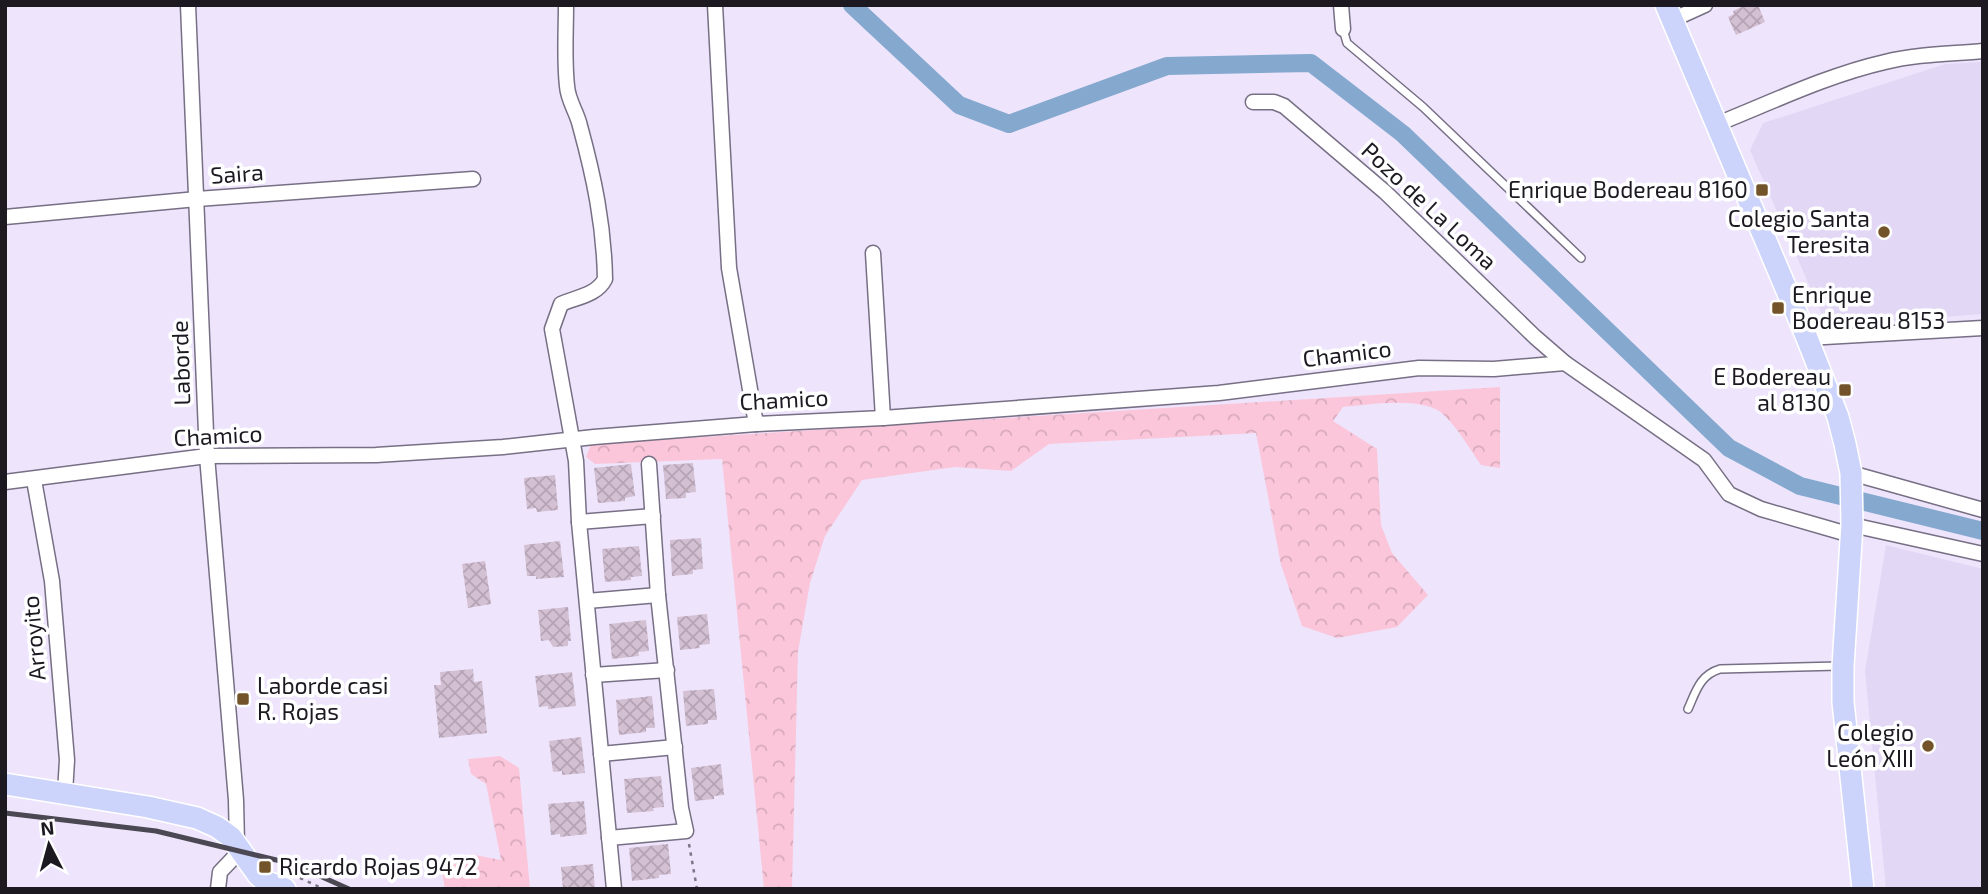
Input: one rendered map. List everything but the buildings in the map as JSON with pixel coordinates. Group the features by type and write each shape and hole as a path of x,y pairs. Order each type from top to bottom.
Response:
{"main road":[{"path":"1669,13 1807,338 1838,417 1851,473 1852,530 1843,666 1845,729 1863,889"},
{"path":"5,784 148,807 197,818 217,827 239,847 265,881 285,889"}],"street":[{"name":"Laborde","path":"188,5 207,456 239,847"},
{"path":"566,5 569,101 581,128 590,175 600,204 605,279 601,288 561,304 552,329 573,439 614,889"},
{"path":"715,5 729,268 756,424"},
{"path":"1341,5 1343,29"},
{"path":"1669,13 1706,5"},
{"path":"1717,124 1839,76 1885,62 1919,56 1983,51"},
{"name":"Pozo de La Loma","path":"1253,102 1274,102 1284,106 1385,192 1565,363"},
{"name":"Saira","path":"5,217 197,199 473,179"},
{"path":"873,253 883,418"},
{"path":"1807,338 1983,328"},
{"path":"1565,363 1704,460 1729,494 1761,509 1852,530 1983,554"},
{"name":"Chamico","path":"5,482 207,456 376,455 503,447 756,424 883,418 1219,393 1419,368 1494,369 1565,363"},
{"path":"609,838 686,831 681,808 658,596 649,464"},
{"path":"1851,473 1983,510"},
{"name":"Arroyito","path":"34,480 52,581 67,760 65,793"},
{"path":"579,522 653,516"},
{"path":"587,601 658,596"},
{"path":"593,676 667,670"},
{"path":"601,754 675,747"},
{"path":"218,889 220,872 239,847"}],"lane":[{"path":"1343,29 1347,43 1423,107 1581,258"},
{"path":"1688,709 1701,680 1709,672 1720,669 1843,666"}],"path":[{"path":"686,831 697,889"}],"shaded area":[{"name":"Colegio Santa Teresita","path":"1983,62 1983,314 1827,326 1750,150 1763,123 1945,64"},
{"name":"Colegio León XIII","path":"1886,545 1983,569 1983,889 1886,889 1865,671"}],"green space":[{"path":"1500,387 1500,468 1481,465 1445,416 1425,405 1382,403 1343,407 1333,421 1377,449 1381,525 1392,553 1428,595 1397,627 1337,638 1302,626 1281,565 1256,433 1049,444 1011,471 955,467 862,480 825,536 810,583 798,652 792,889 764,889 722,459 595,464 586,457 591,444"},
{"path":"500,756 519,768 530,889 445,889 442,872 470,854 501,860 486,784 471,774 468,759"}],"waterway":[{"path":"852,5 959,105 1009,124 1167,66 1311,63 1403,134 1729,448 1800,486 1983,531"}],"railway":[{"path":"5,813 156,831 293,864 349,889"}],"place":[{"name":"Enrique Bodereau 8160","path":"1762,190"},
{"name":"Colegio Santa Teresita","path":"1884,232"},
{"name":"Enrique Bodereau 8153","path":"1778,308"},
{"name":"E Bodereau al 8130","path":"1845,390"},
{"name":"Laborde casi R. Rojas","path":"243,699"},
{"name":"Colegio León XIII","path":"1928,746"},
{"name":"Ricardo Rojas 9472","path":"265,867"}]}
